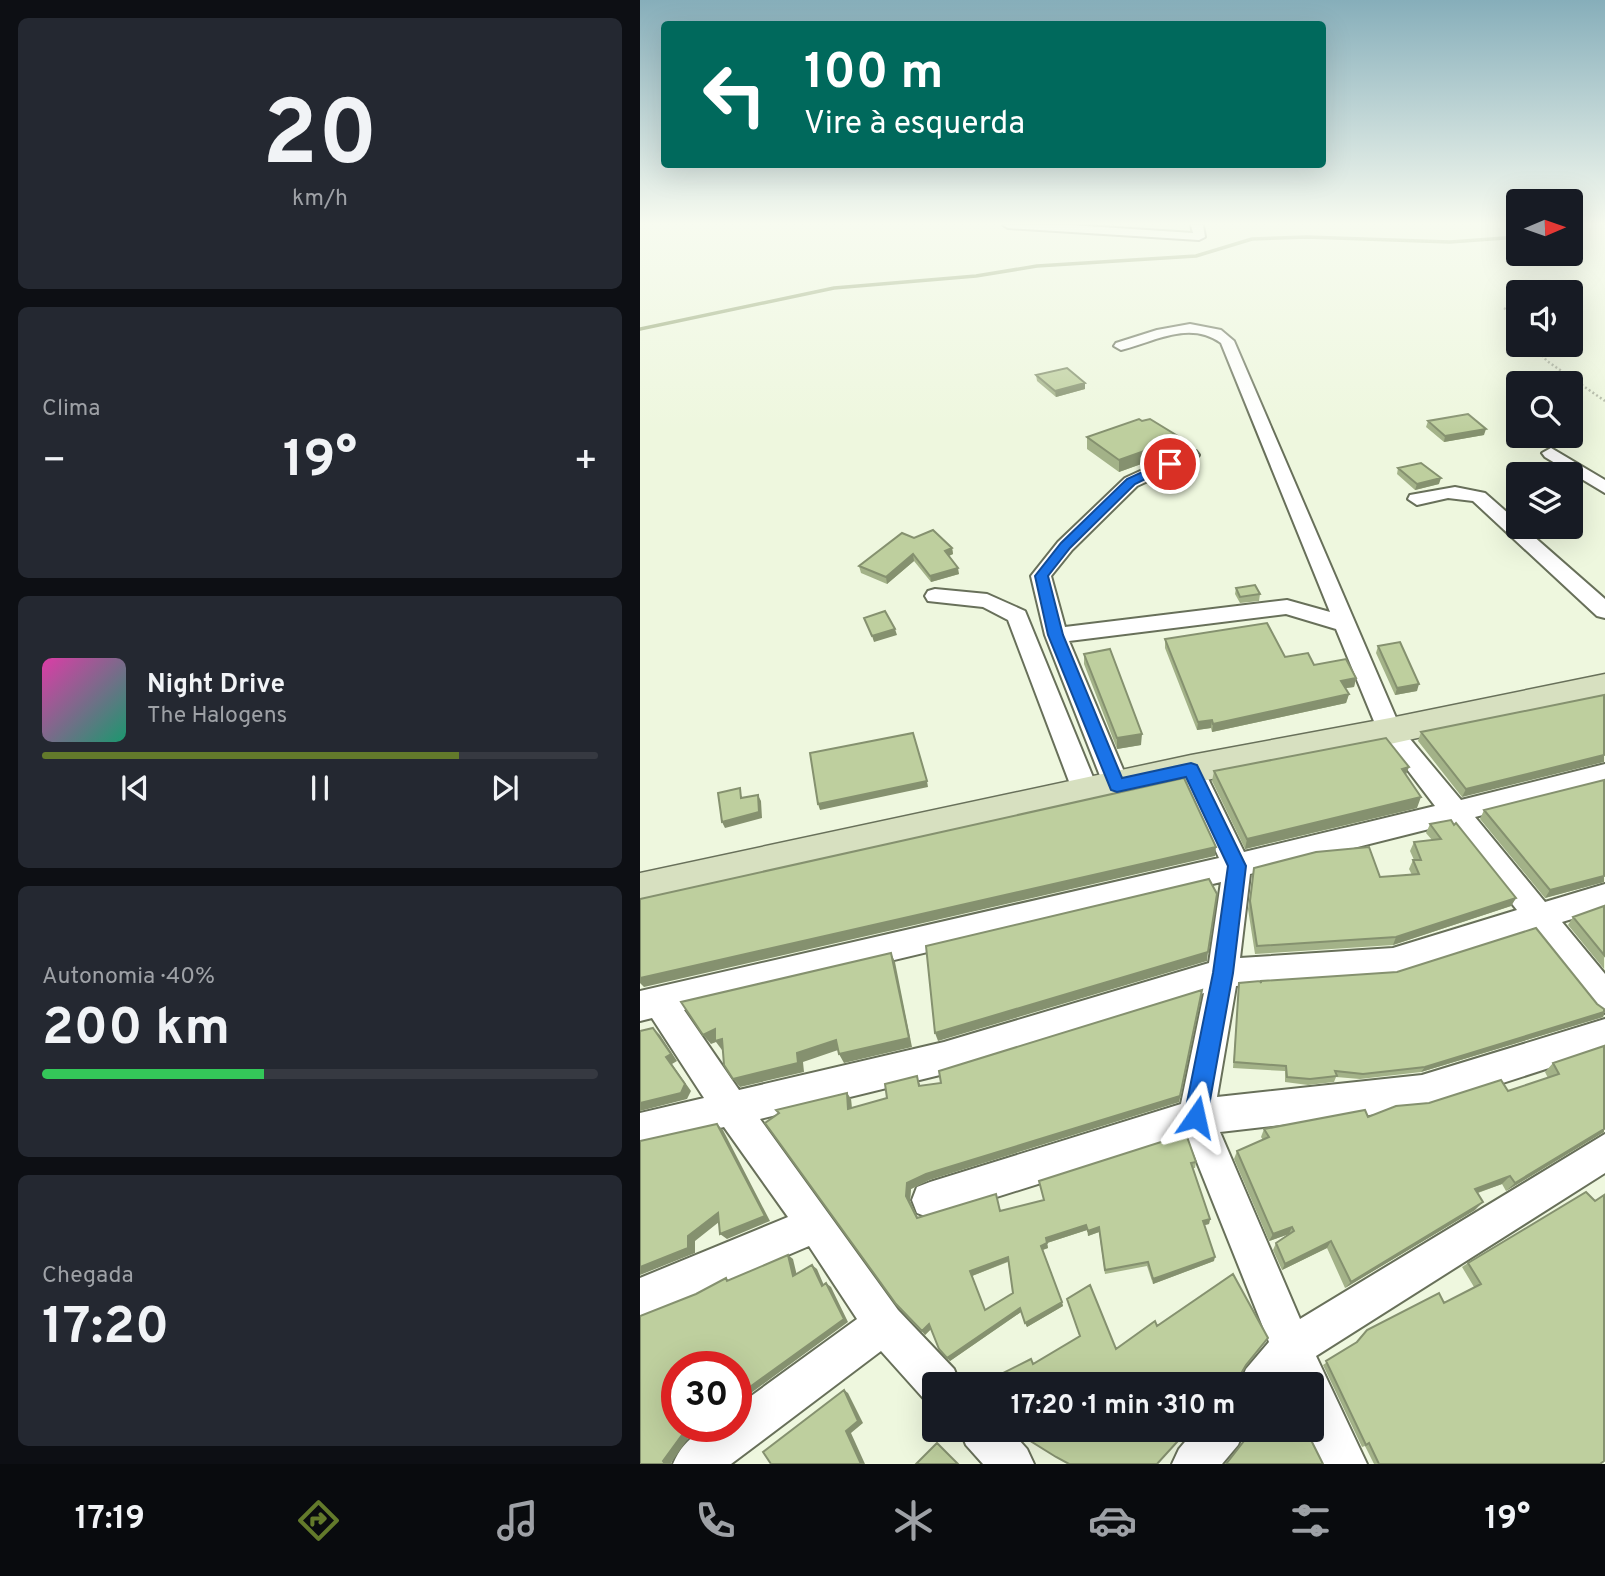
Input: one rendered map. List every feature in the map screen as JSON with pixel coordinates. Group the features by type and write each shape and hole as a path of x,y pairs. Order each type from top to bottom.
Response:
{"street":[{"path":"1121,346 1183,328 1216,331 1227,341 1390,732 1604,998"},
{"path":"1551,453 1604,488"},
{"path":"1101,789 1041,576 1065,546 1131,482 1190,455"},
{"path":"1417,499 1443,492 1462,491 1479,497 1604,611"},
{"path":"1056,635 1288,607 1308,598 1322,569"},
{"path":"935,596 986,601 1017,616 1101,789"},
{"path":"1288,607 1345,624"},
{"path":"640,890 1191,769 1390,732 1604,685"},
{"path":"1191,769 1237,866 1223,973 1196,1117 1301,1372"},
{"path":"928,1372 884,1324 816,1224 650,1004 1237,866 1604,774"},
{"path":"640,1130 943,1058 1223,973 1393,962 1536,915 1604,896"},
{"path":"930,1199 1196,1117 1422,1092 1604,1034"},
{"path":"1271,1372 1290,1349 1604,1152"},
{"path":"640,1298 816,1224"},
{"path":"695,1464 884,1324"},
{"path":"1324,1420 1345,1464"},
{"path":"992,1442 1012,1464"},
{"path":"1194,1464 1213,1442"}],"path":[{"path":"1544,357 1604,401"}],"building":[{"path":"1067,368 1085,383 1055,391 1036,375"},
{"path":"1468,414 1486,429 1445,436 1428,421"},
{"path":"1139,419 1150,419 1181,438 1119,460 1087,437"},
{"path":"1421,463 1441,478 1417,484 1398,468"},
{"path":"933,530 952,548 945,551 958,568 930,576 913,554 886,577 859,566 902,533 914,538"},
{"path":"1255,585 1260,594 1240,597 1236,588"},
{"path":"885,611 895,629 872,636 864,618"},
{"path":"1267,623 1285,657 1308,653 1314,665 1346,659 1356,678 1341,681 1349,694 1213,724 1212,720 1198,722 1165,639"},
{"path":"1400,642 1419,684 1397,688 1378,646"},
{"path":"1110,649 1142,734 1117,738 1084,654"},
{"path":"1604,695 1604,755 1466,789 1421,732"},
{"path":"913,733 927,781 818,804 810,753"},
{"path":"1386,738 1409,767 1402,769 1421,797 1247,839 1214,771"},
{"path":"1184,778 1216,847 640,978 640,899"},
{"path":"1604,780 1604,876 1550,890 1484,810"},
{"path":"740,788 741,798 758,795 759,812 722,822 718,793"},
{"path":"1451,820 1516,898 1396,937 1257,946 1250,901 1254,868 1316,852 1369,847 1380,877 1419,874 1413,860 1421,860 1414,842 1441,839 1430,824"},
{"path":"1209,879 1217,894 1208,952 935,1033 926,946"},
{"path":"1604,906 1604,955 1573,917"},
{"path":"1536,928 1604,1012 1425,1067 1363,1074 1335,1071 1337,1076 1310,1079 1287,1077 1286,1066 1234,1062 1239,983 1397,972"},
{"path":"891,953 909,1038 839,1054 836,1040 797,1053 798,1063 733,1079 724,1065 722,1039 715,1041 715,1029 703,1035 681,1002"},
{"path":"1202,990 1180,1096 926,1174 907,1183 906,1196 917,1218 996,1194 1000,1211 1044,1200 1039,1181 1186,1134 1196,1162 1191,1163 1210,1219 1203,1221 1215,1257 1153,1279 1148,1262 1105,1270 1099,1227 1088,1231 1086,1225 1046,1238 1047,1243 1041,1246 1062,1302 1025,1323 1020,1308 947,1358 939,1349 929,1324 922,1331 896,1304 765,1123 779,1113 776,1110 847,1093 848,1109 887,1098 885,1084 917,1076 919,1086 941,1083 939,1071","holes":["1008,1257 1013,1293 985,1310 970,1271"]},
{"path":"653,1028 671,1054 666,1057 685,1084 681,1093 640,1103 640,1031"},
{"path":"1604,1046 1604,1129 1515,1183 1510,1176 1475,1189 1483,1202 1351,1282 1331,1241 1285,1264 1276,1243 1294,1231 1292,1227 1273,1234 1237,1151 1269,1137 1264,1129 1365,1110 1368,1117 1396,1106 1429,1103 1501,1080 1508,1091 1559,1074 1553,1063"},
{"path":"717,1124 765,1216 720,1234 718,1213 688,1236 688,1248 640,1267 640,1141"},
{"path":"1586,1192 1595,1201 1604,1195 1604,1461 1600,1464 1379,1464 1369,1443 1366,1445 1326,1361 1357,1342 1367,1330 1439,1293 1444,1303 1481,1284 1468,1263"},
{"path":"788,1255 793,1276 812,1265 822,1286 826,1283 844,1319 752,1385 752,1351 661,1351 661,1442 677,1442 663,1461 665,1464 640,1464 640,1316 696,1294 726,1278 727,1281"},
{"path":"1233,1274 1268,1338 1242,1372 1005,1372 1031,1359 1033,1364 1080,1336 1067,1299 1090,1285 1116,1349 1155,1321 1157,1326"},
{"path":"844,1390 858,1421 846,1431 861,1464 771,1464 763,1452"},
{"path":"1032,1442 1177,1442 1157,1464 1069,1464"},
{"path":"1243,1442 1312,1442 1323,1464 1226,1464"},
{"path":"937,1443 958,1464 916,1464"}],"waterway":[{"path":"640,329 809,293"}],"route":[{"path":"1170,464 1131,482 1065,546 1041,576 1056,635 1117,786 1191,769 1237,866 1223,973 1196,1117"}]}
